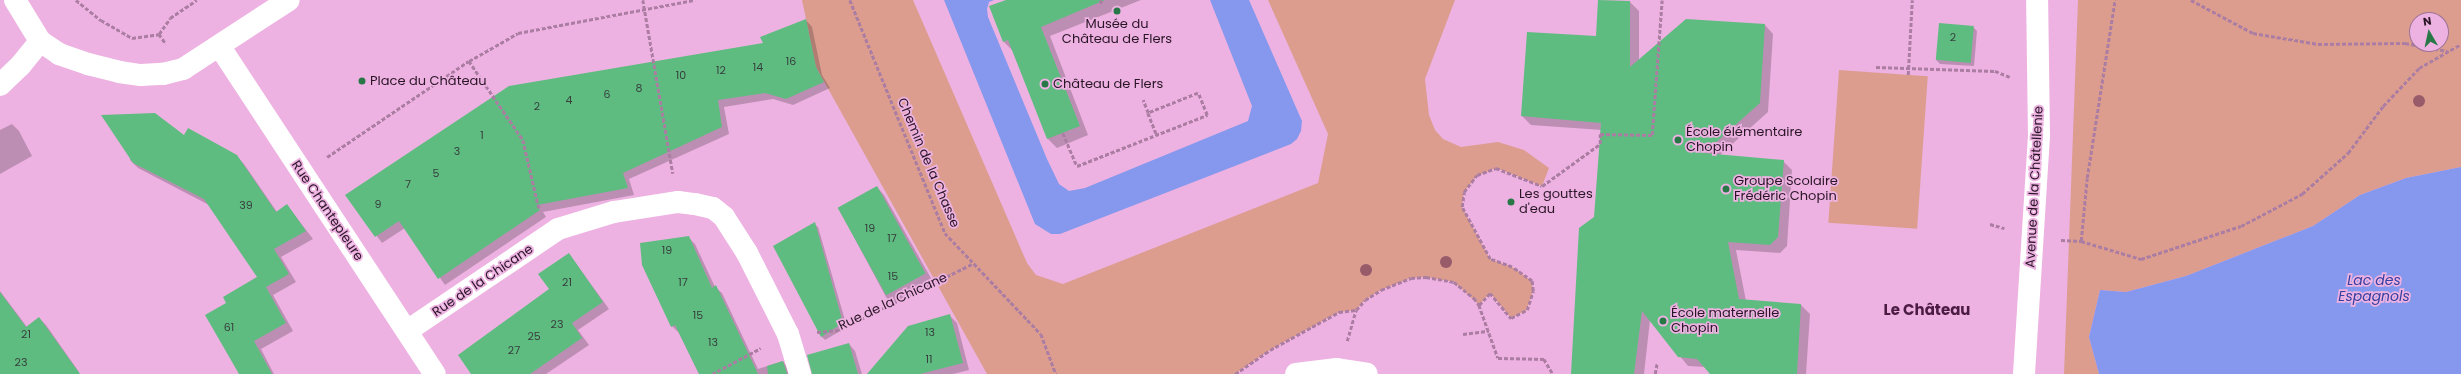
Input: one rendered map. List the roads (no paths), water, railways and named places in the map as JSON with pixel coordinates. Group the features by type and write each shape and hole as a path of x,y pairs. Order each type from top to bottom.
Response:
{"street":[{"path":"15,0 40,41 60,54 88,64 141,75 163,74 183,69 220,47 289,0"},
{"name":"Avenue de la Châtellenie","path":"2024,374 2039,136 2036,0"},
{"path":"0,85 20,66 40,41"},
{"name":"Rue Chantepleure","path":"220,47 302,174 435,374"},
{"name":"Rue de la Chicane","path":"407,331 558,230 614,212 678,202 713,208 724,217 747,253 788,334 800,374"},
{"path":"1296,374 1337,369 1367,374"}],"water":[{"path":"944,0 994,0 989,2 987,9 988,17 1047,159 1059,184 1069,191 1085,188 1248,121 1252,106 1210,0 1249,0 1302,121 1301,131 1297,139 1291,144 1060,234 1051,234 1035,224"},
{"name":"Lac des Espagnols","path":"2461,167 2461,374 2099,374 2089,337 2100,290 2126,292 2186,276 2313,226 2360,195 2406,178"}],"place":[{"name":"Musée du Château de Flers","path":"1117,11"},
{"name":"Place du Château","path":"362,81"},
{"name":"Château de Flers","path":"1045,84"},
{"name":"École élémentaire Chopin","path":"1678,140"},
{"name":"Groupe Scolaire Frédéric Chopin","path":"1726,189"},
{"name":"Les gouttes d'eau","path":"1511,202"},
{"name":"École maternelle Chopin","path":"1663,321"}],"district":[{"name":"Le Château","path":"1927,310"}]}
